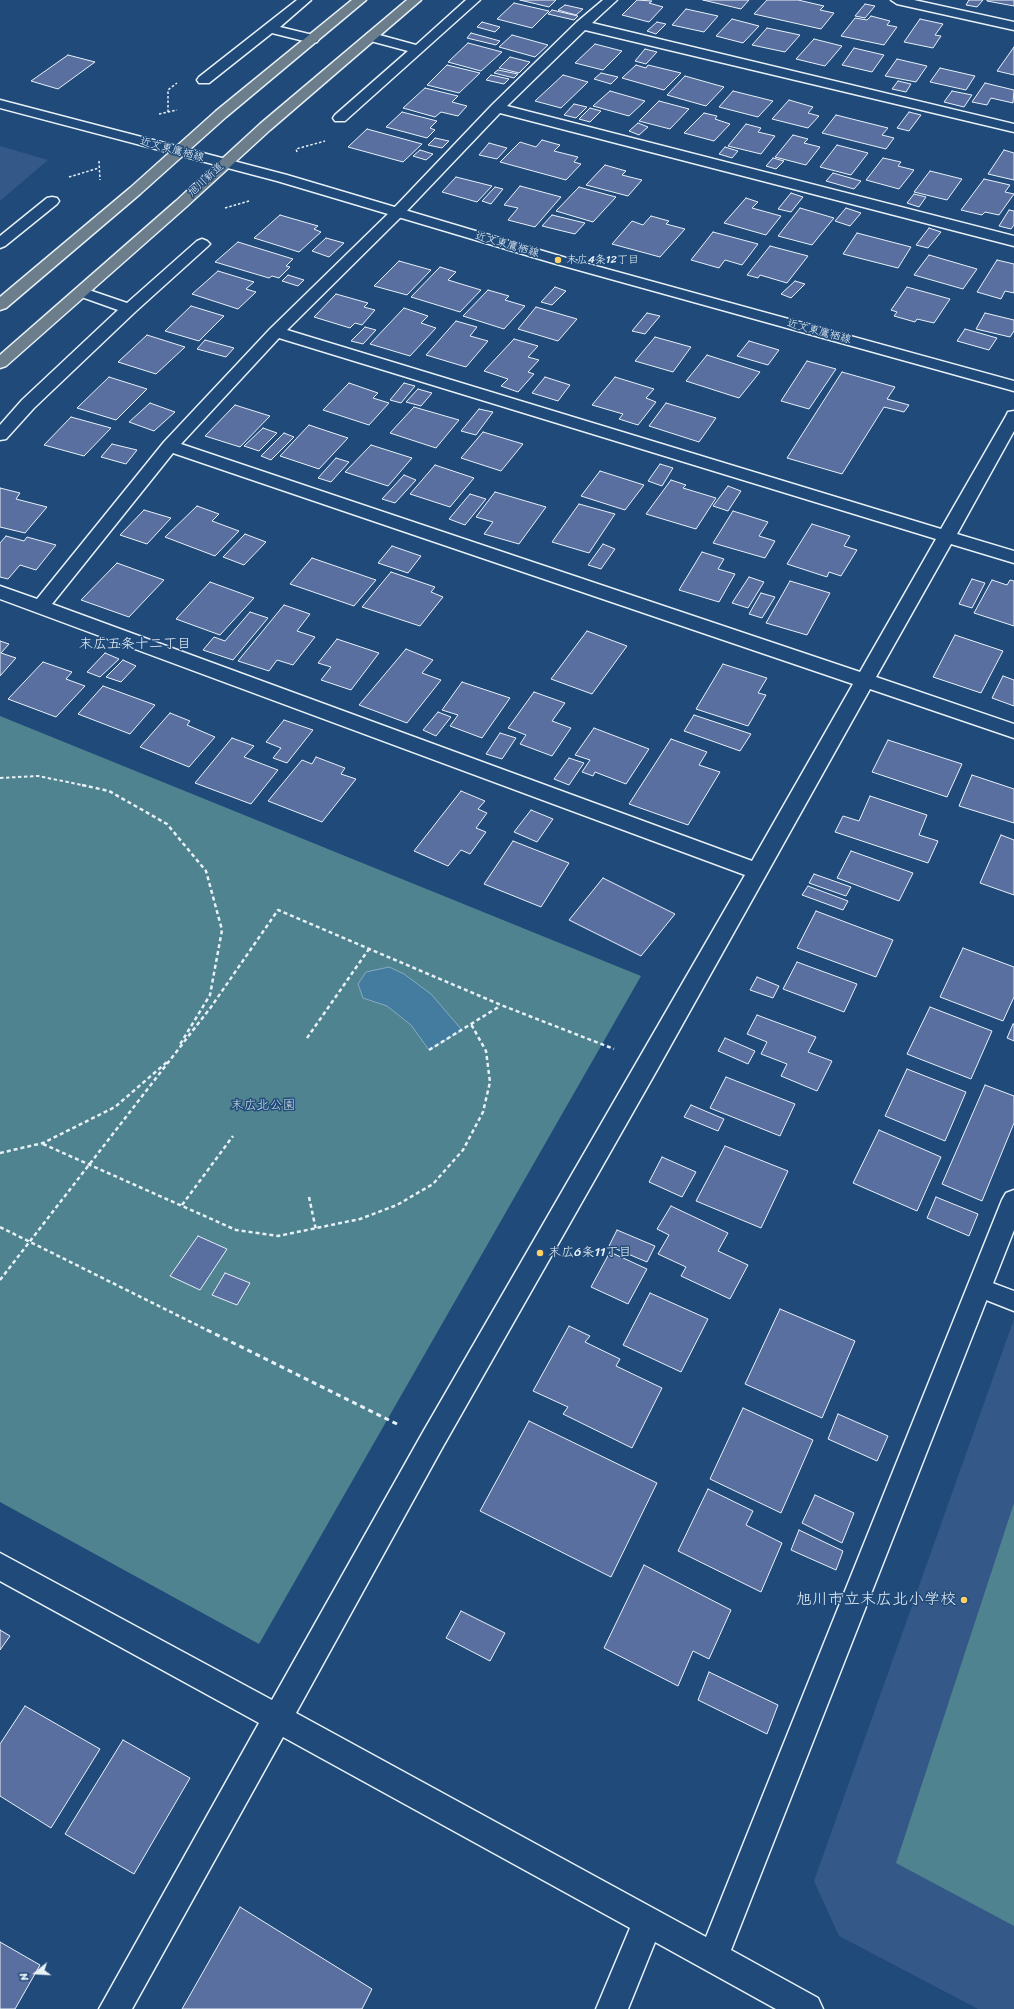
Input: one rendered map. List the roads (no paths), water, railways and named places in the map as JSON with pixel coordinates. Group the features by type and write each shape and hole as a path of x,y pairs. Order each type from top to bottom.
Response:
{"highway":[{"path":"0,304 221,114 360,0"},
{"name":"旭川新道","path":"0,363 82,292 224,164 415,0"}],"street":[{"path":"204,80 304,0"},
{"path":"340,118 474,0"},
{"path":"40,606 170,446 276,332 397,213 497,108 582,25 610,0"},
{"path":"897,0 1014,26"},
{"path":"582,25 1014,128"},
{"path":"270,28 312,39"},
{"path":"372,37 417,49"},
{"name":"近文東鷹栖線","path":"0,104 178,152 282,178 558,260 1014,386"},
{"path":"497,108 1014,241"},
{"path":"0,243 52,201"},
{"path":"0,435 28,404 129,309 202,244"},
{"path":"82,292 129,309"},
{"path":"276,332 1014,557"},
{"path":"115,2009 432,1441 649,1063 1014,416"},
{"path":"170,446 1014,731"},
{"path":"0,592 757,871"},
{"path":"713,1957 1014,1200"},
{"path":"0,1566 807,2009"},
{"path":"612,2009 648,1922"}],"lane":[{"path":"979,1287 1014,1302"}],"place":[{"name":"末広4条12丁目","path":"558,260"},
{"name":"末広6条11丁目","path":"540,1253"},
{"name":"旭川市立末広北小学校","path":"964,1600"}],"district":[{"name":"末広五条十二丁目","path":"135,644"}],"park label":[{"name":"末広北公園","path":"263,1106"}]}
